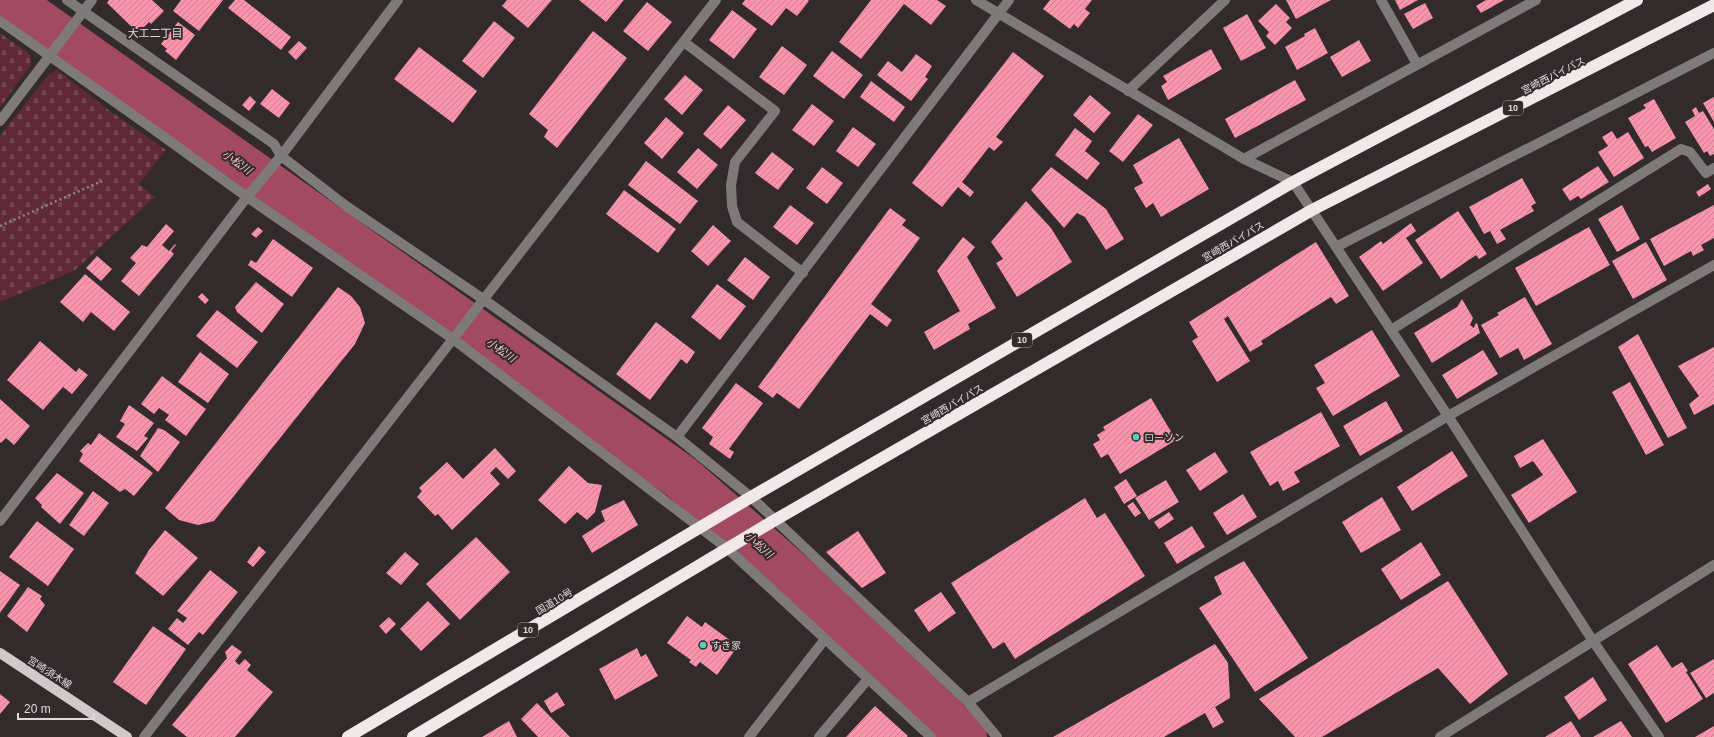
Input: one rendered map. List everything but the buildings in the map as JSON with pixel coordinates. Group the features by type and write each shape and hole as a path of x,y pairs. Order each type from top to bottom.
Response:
{"highway":[{"name":"宮崎西バイパス","path":"749,499 1293,182 1637,0"},
{"name":"宮崎西バイパス","path":"773,522 1312,210 1714,5"},
{"name":"国道10号","path":"348,737 749,499"},
{"name":"10","path":"413,737 773,522"}],"main road":[{"name":"宮崎須木線","path":"0,653 127,737"}],"street":[{"path":"67,0 274,144 281,156 346,206 483,299 677,437 749,499 968,702 997,737"},
{"path":"0,121 92,0"},
{"path":"0,521 281,156 398,0"},
{"path":"144,737 716,0"},
{"path":"976,0 1244,159 1293,182 1448,416 1593,641 1658,737"},
{"path":"677,437 1009,0"},
{"path":"1128,91 1225,0"},
{"path":"1381,0 1417,64"},
{"path":"1244,159 1536,0"},
{"path":"0,21 248,197 452,339 732,547 825,639 932,737"},
{"path":"684,42 775,111 735,162 731,184 732,206 737,222 803,273"},
{"path":"1336,246 1714,53"},
{"path":"1391,330 1681,150 1690,152 1706,173 1714,168"},
{"path":"968,702 1448,416 1714,265"},
{"path":"1440,737 1714,565"},
{"path":"749,737 825,639"},
{"path":"819,737 868,679"}],"path":[{"path":"0,226 102,181"}],"green space":[{"path":"0,33 30,54 31,65 0,107"},
{"path":"57,70 110,111 166,150 139,184 155,197 74,271 0,302 0,136 48,75"}],"waterway":[{"name":"小松川","path":"7,0 682,478 804,585 964,737"}],"place":[{"name":"ローソン","path":"1136,437"},
{"name":"すき家","path":"703,645"}],"district":[{"name":"大工二丁目","path":"155,33"}]}
